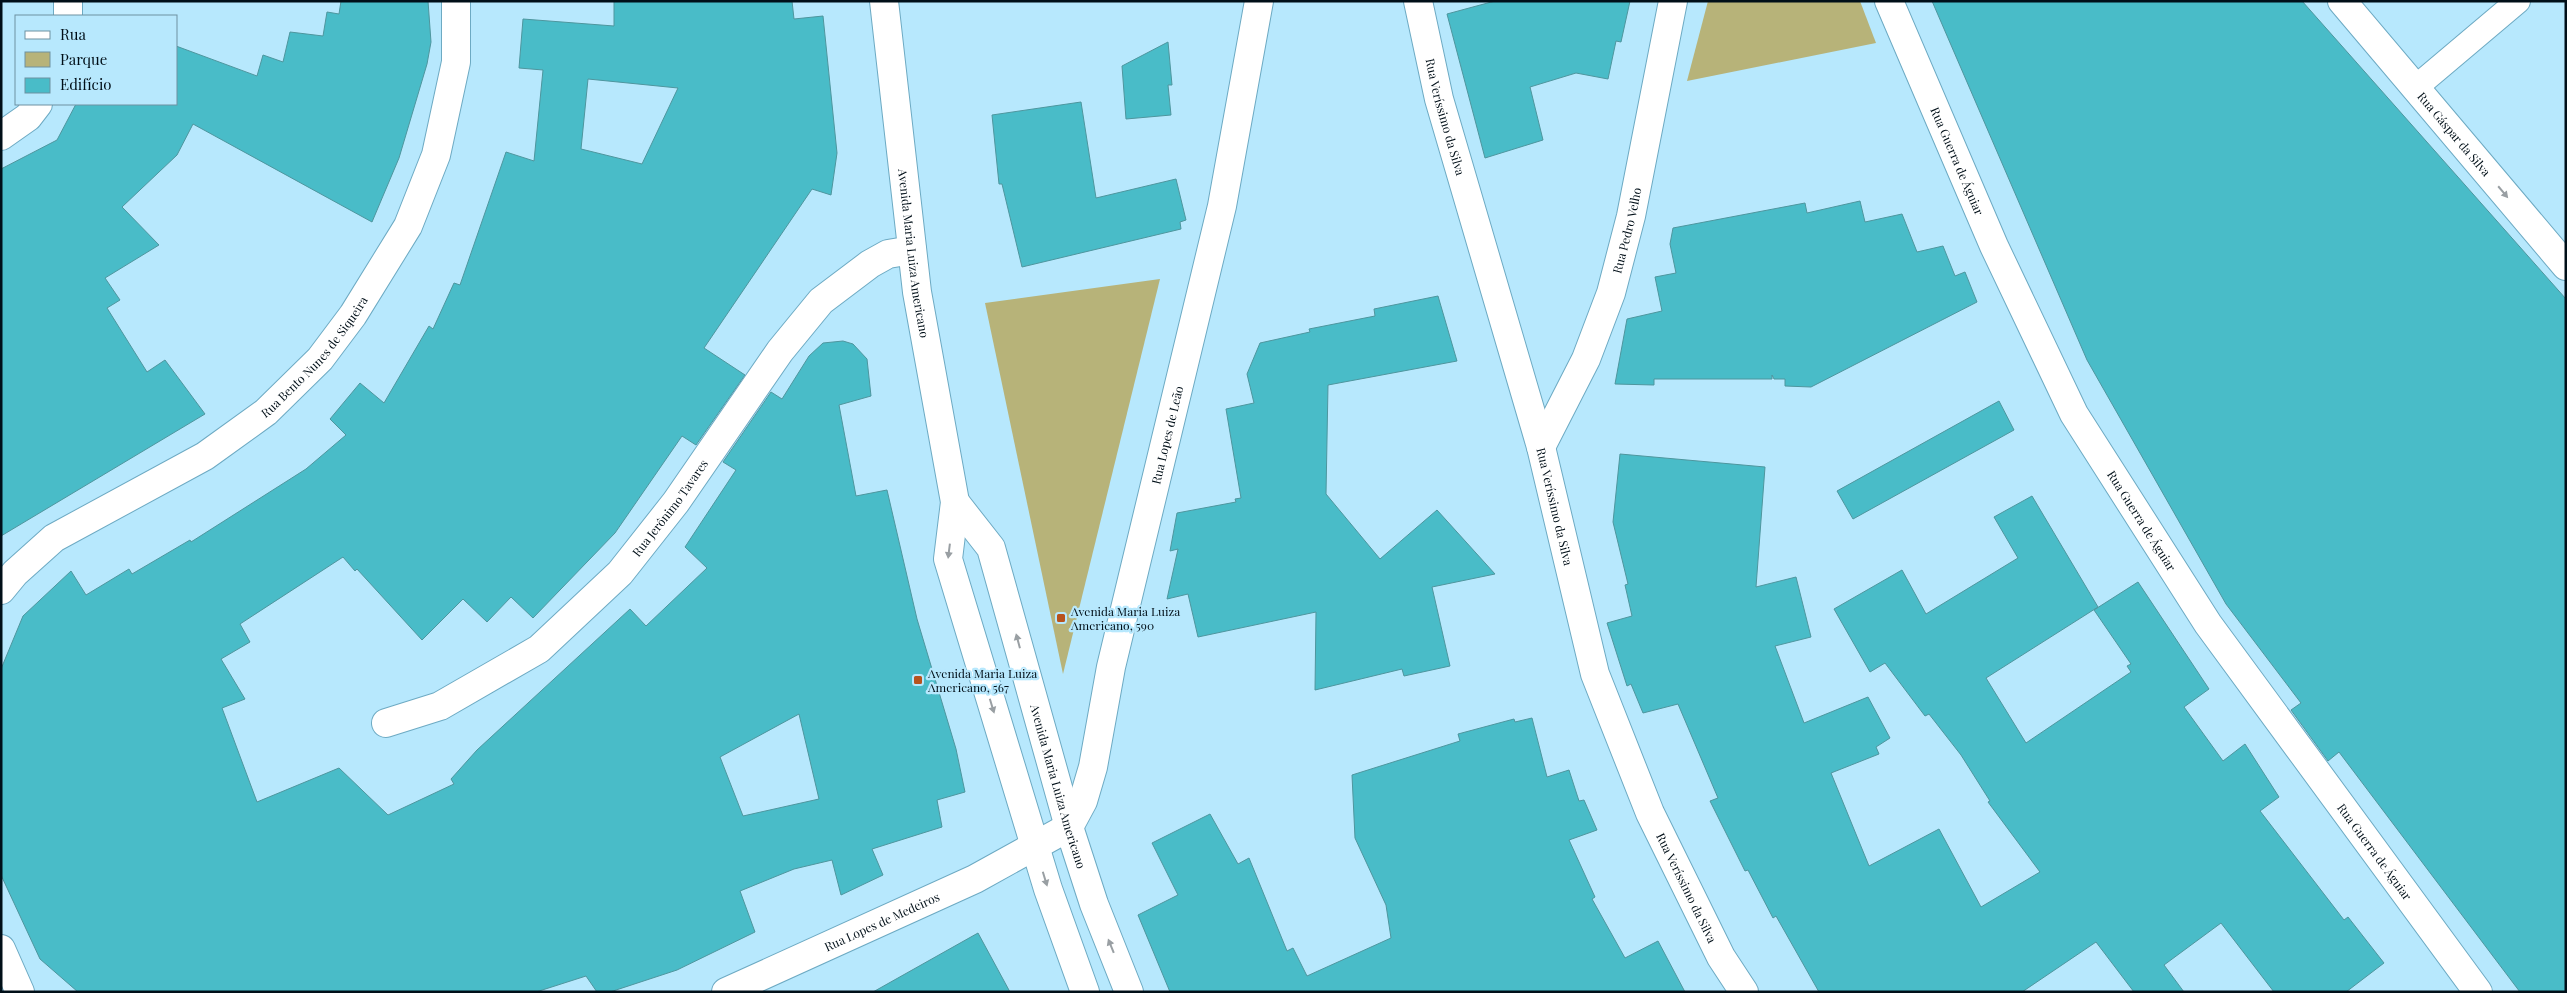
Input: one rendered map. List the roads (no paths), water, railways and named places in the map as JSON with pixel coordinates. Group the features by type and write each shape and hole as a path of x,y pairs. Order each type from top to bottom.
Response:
{"street":[{"path":"68,1 68,15"},
{"name":"Rua Bento Nunes de Siqueira","path":"1,590 15,573 54,538 205,456 266,412 320,359 353,315 408,226 436,155 456,62 456,1"},
{"name":"Avenida Maria Luiza Americano","path":"884,1 917,292 955,502 948,559 1048,889 1085,992"},
{"name":"Rua Lopes de Leão","path":"1069,827 1083,801 1093,767 1111,667 1222,206 1259,1"},
{"name":"Rua Veríssimo da Silva","path":"1418,1 1439,99 1541,447 1596,674 1650,813 1721,957 1744,992"},
{"name":"Rua Pedro Velho","path":"1541,447 1586,359 1611,293 1631,216 1673,1"},
{"name":"Rua Guerra de Águiar","path":"1889,1 1994,246 2074,414 2208,624 2478,992"},
{"name":"Rua Gáspar da Silva","path":"2342,1 2566,266"},
{"path":"1,136 28,117 37,105"},
{"name":"Rua Jerônimo Tavares","path":"386,723 440,706 539,649 620,573 676,502 780,351 821,302 870,264 888,254 912,250"},
{"name":"Avenida Maria Luiza Americano","path":"955,502 991,548 1069,827 1094,904 1129,992"},
{"path":"1036,847 1069,827"},
{"name":"Rua Lopes de Medeiros","path":"726,992 975,879 1036,847"},
{"path":"1,949 20,992"}],"lane":[{"path":"2415,88 2518,1"}],"place":[{"name":"Avenida Maria Luiza Americano, 590","path":"1061,618"},
{"name":"Avenida Maria Luiza Americano, 567","path":"918,680"}]}
